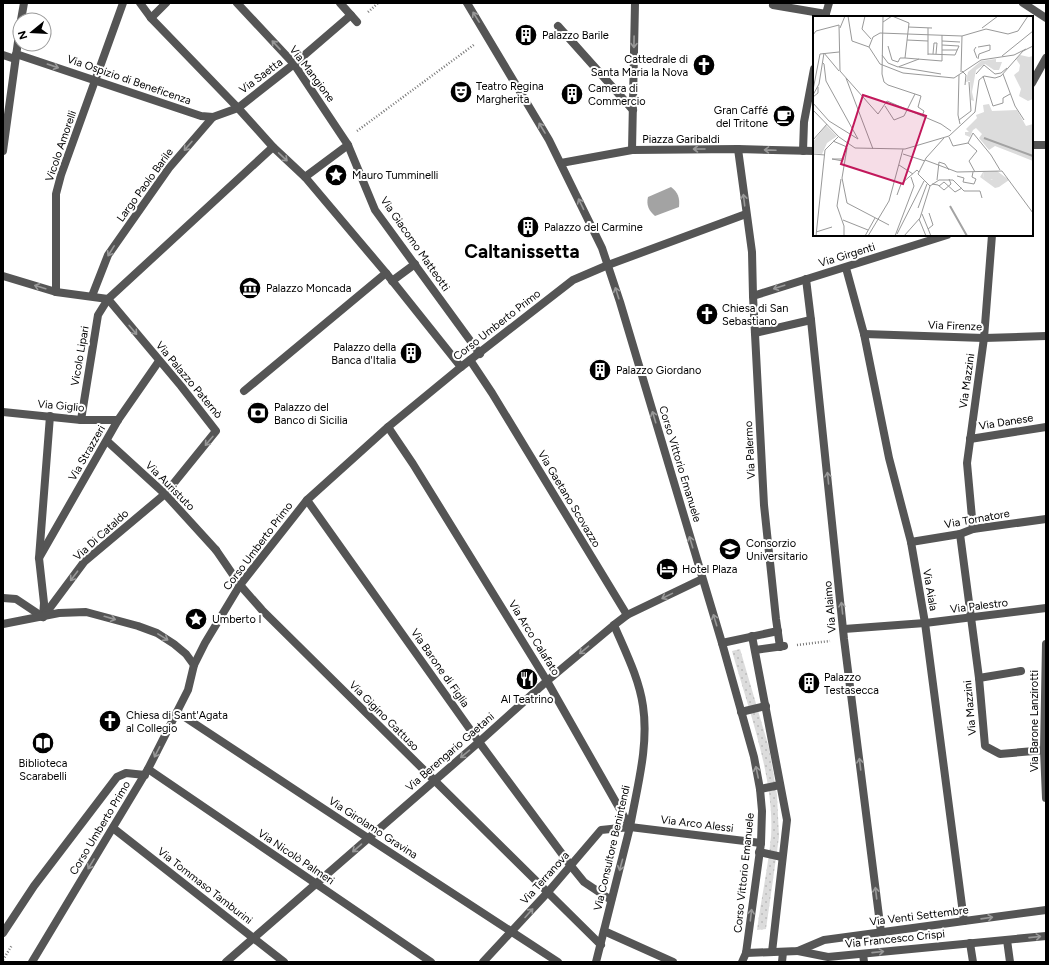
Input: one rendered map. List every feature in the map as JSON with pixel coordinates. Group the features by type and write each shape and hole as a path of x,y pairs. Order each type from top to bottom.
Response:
{"street":[{"name":"Vicolo Amorelli","path":"56,292 56,194 61,175 123,3"},
{"path":"140,3 150,18 238,108 272,147 305,177 386,273 461,367"},
{"path":"150,18 166,3"},
{"name":"Via Mangione","path":"237,3 294,64 347,142"},
{"path":"340,3 357,22"},
{"name":"Corso Vittorio Emanuele","path":"467,3 549,140 608,265 722,643 754,757 760,789 762,811 761,843 746,953 742,962"},
{"path":"632,150 635,3"},
{"path":"774,3 774,5 826,15 830,3"},
{"path":"1023,3 1046,18"},
{"name":"Via Saetta","path":"238,108 294,64 351,15"},
{"path":"558,26 633,110"},
{"path":"3,151 17,52"},
{"name":"Via Ospizio di Beneficenza","path":"3,55 16,56 95,80 201,116 213,117"},
{"path":"1033,81 1046,58"},
{"path":"803,151 804,122 813,74"},
{"name":"Largo Paolo Barile","path":"92,296 108,255 169,168 213,117 238,108"},
{"path":"305,177 347,142"},
{"name":"Via Giacomo Matteotti","path":"347,142 375,210 480,354"},
{"path":"1033,145 1046,145"},
{"path":"3,276 56,292 108,299 272,147"},
{"path":"608,265 746,214 738,149 813,151"},
{"name":"Piazza Garibaldi","path":"561,163 632,150 738,149"},
{"name":"Via Palermo","path":"746,214 752,252 752,296 764,505 778,631 783,646"},
{"name":"Via Girgenti","path":"752,296 846,268 944,236"},
{"name":"Via Mazzini","path":"973,529 968,463 984,338 992,236"},
{"path":"392,281 415,264"},
{"name":"Corso Umberto Primo","path":"32,962 146,772 188,690 194,665 240,585 307,500 388,427 461,367 480,354 573,280 608,265"},
{"name":"Via Aiala","path":"846,268 864,334 889,458 911,542 925,623 964,921"},
{"path":"244,391 386,273"},
{"name":"Via Alaimo","path":"806,279 844,639 881,932"},
{"name":"Via Palazzo Paternò","path":"108,299 159,362 181,386 216,431 165,494"},
{"name":"Vicolo Lipari","path":"81,420 98,316 108,299"},
{"path":"755,333 811,320"},
{"name":"Via Firenze","path":"864,334 984,338 1046,336"},
{"name":"Via Gaetano Scovazzo","path":"470,360 492,393 627,615"},
{"name":"Via Strazzeri","path":"39,558 118,420 159,362"},
{"name":"Via Giglio","path":"3,412 81,420 118,420"},
{"path":"43,617 44,603 39,558 50,416"},
{"name":"Via Arco Calafato","path":"388,427 413,464 547,681 630,827"},
{"name":"Via Danese","path":"970,439 1046,427"},
{"name":"Via Auristuto","path":"107,441 165,494 216,550 240,585"},
{"name":"Via Di Cataldo","path":"43,617 84,562 165,494"},
{"name":"Via Barone di Figlia","path":"307,500 479,742 571,866 584,882 611,900"},
{"name":"Via Tornatore","path":"911,542 960,534 973,529 1046,519"},
{"name":"Via Mazzini","path":"960,534 979,678 985,746 1000,754 1045,750"},
{"name":"Via Berengario Gaetani","path":"226,962 547,681 614,625 627,615 702,579"},
{"name":"Via Gigino Gattuso","path":"240,585 262,610 601,945"},
{"path":"3,598 16,599 43,617"},
{"name":"Via Palestro","path":"844,629 925,623 1046,608"},
{"path":"3,624 59,613 86,612 147,629 165,637 186,654 194,665"},
{"name":"Via Consultore Benintendi","path":"596,962 630,827 645,746 646,728 643,704 638,683 614,625"},
{"path":"722,643 778,631"},
{"path":"752,636 787,820 772,952"},
{"name":"Via Barone Lanzirotti","path":"1046,644 1046,798"},
{"path":"755,650 783,646"},
{"path":"979,678 1021,671"},
{"path":"741,712 766,706"},
{"name":"Via Girolamo Gravina","path":"177,712 558,962"},
{"path":"3,933 34,886 117,777 126,773 146,772"},
{"name":"Via Nicolò Palmeri","path":"146,772 432,962"},
{"path":"760,789 780,785"},
{"name":"Via Arco Alessi","path":"630,827 761,843"},
{"name":"Via Terranova","path":"484,962 548,892 601,830 630,827"},
{"name":"Via Tommaso Tamburini","path":"113,828 284,962"},
{"path":"759,852 782,857"},
{"name":"Via Venti Settembre","path":"798,951 824,940 1046,910"},
{"path":"604,931 673,962"},
{"name":"Via Francesco Crispi","path":"746,953 798,951 828,957 863,958 970,943 1046,936"},
{"path":"1007,940 1010,962"},
{"path":"970,943 972,962"},
{"path":"782,962 783,952"}],"path":[{"path":"347,142 487,35"},
{"path":"783,646 844,639"}],"shaded area":[{"path":"671,187 678,196 679,207 655,216 648,208 648,197"},
{"path":"740,649 769,748 777,795 779,837 766,929 757,930 770,849 771,815 765,768 732,651"}],"place":[{"name":"Palazzo Barile","path":"526,35"},
{"name":"Cattedrale di Santa Maria la Nova","path":"704,65"},
{"name":"Teatro Regina Margherita","path":"461,92"},
{"name":"Camera di Commercio","path":"572,94"},
{"name":"Gran Caffé del Tritone","path":"784,116"},
{"name":"Mauro Tumminelli","path":"336,175"},
{"name":"Palazzo del Carmine","path":"528,227"},
{"name":"Palazzo Moncada","path":"250,288"},
{"name":"Chiesa di San Sebastiano","path":"707,314"},
{"name":"Palazzo della Banca d'Italia","path":"411,353"},
{"name":"Palazzo Giordano","path":"600,370"},
{"name":"Palazzo del Banco di Sicilia","path":"258,413"},
{"name":"Consorzio Universitario","path":"730,549"},
{"name":"Hotel Plaza","path":"667,569"},
{"name":"Umberto I","path":"196,619"},
{"name":"Al Teatrino","path":"527,679"},
{"name":"Palazzo Testasecca","path":"809,683"},
{"name":"Chiesa di Sant'Agata al Collegio","path":"110,721"},
{"name":"Biblioteca Scarabelli","path":"43,743"}],"district":[{"name":"Caltanissetta","path":"522,251"}]}
